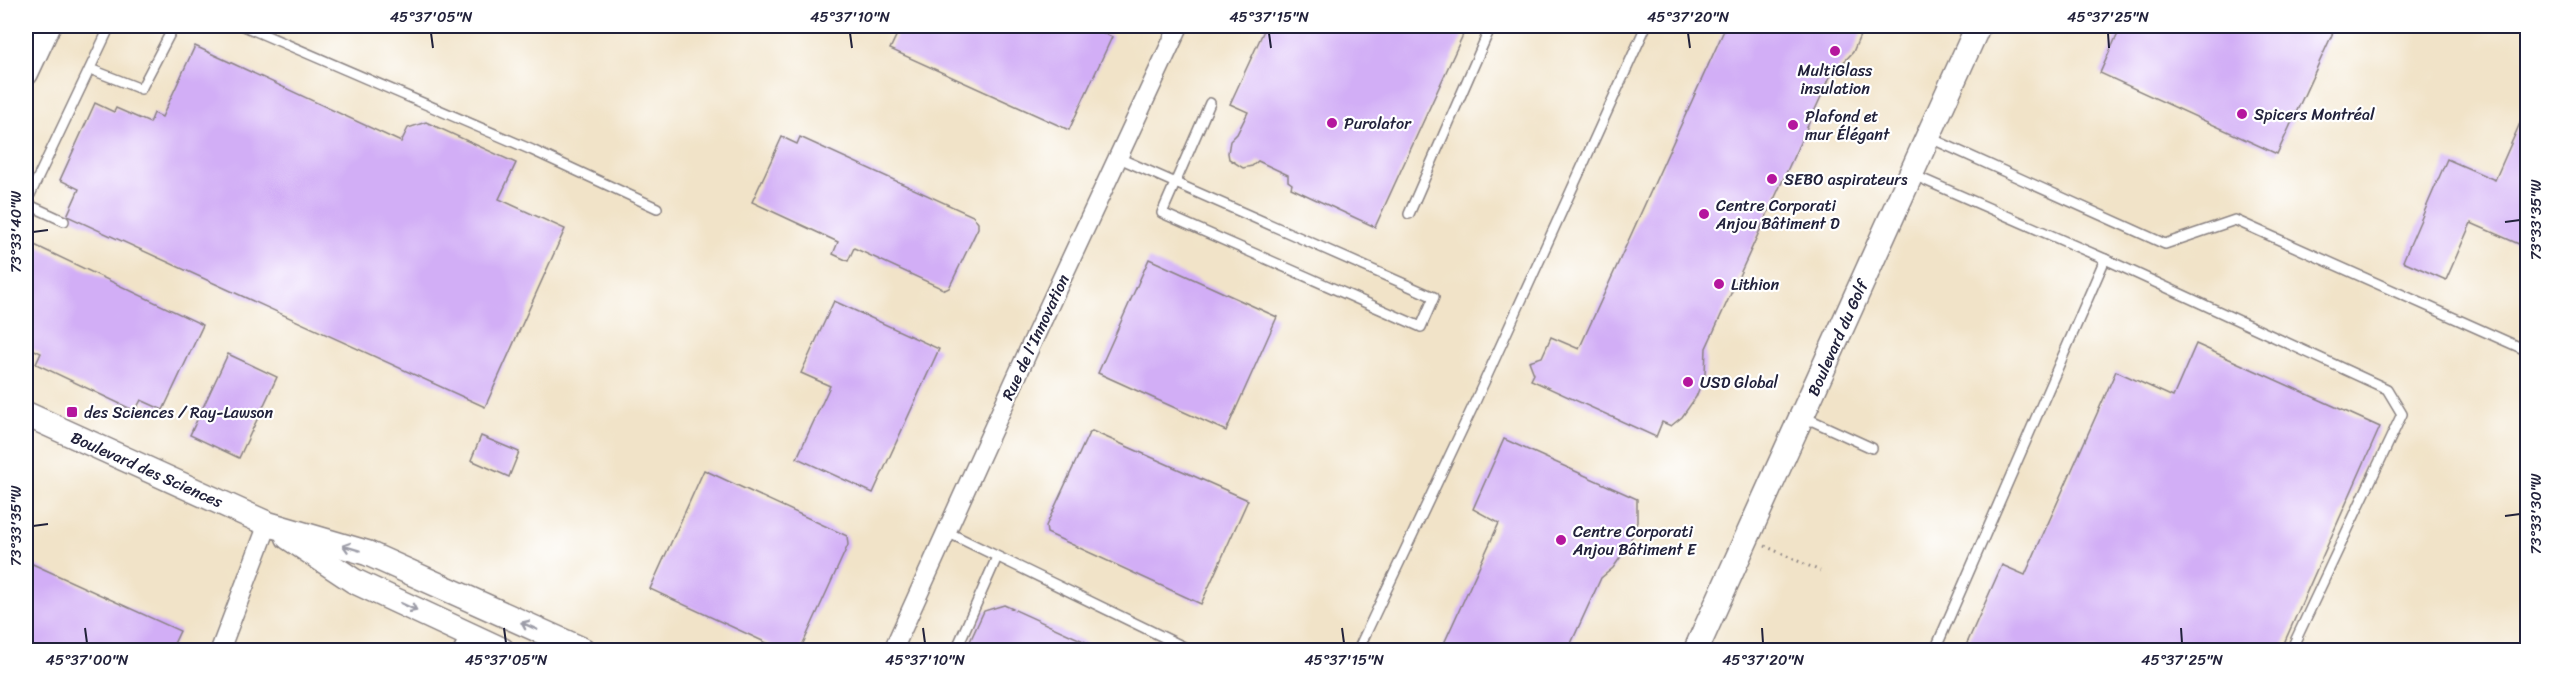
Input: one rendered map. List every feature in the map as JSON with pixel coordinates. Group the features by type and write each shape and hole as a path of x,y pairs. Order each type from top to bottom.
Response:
{"street":[{"path":"26,73 48,26"},
{"name":"Rue de l'Innovation","path":"893,651 1179,26"},
{"name":"Boulevard du Golf","path":"1696,651 1978,26"},
{"name":"Boulevard des Sciences","path":"26,414 268,524 367,553 583,651"},
{"path":"220,651 268,524"},
{"name":"Boulevard des Sciences","path":"268,524 354,581 462,642 502,651"}],"lane":[{"path":"64,221 26,204 110,26"},
{"path":"90,69 141,89 174,26"},
{"path":"244,26 532,150 657,208"},
{"path":"1409,214 1491,26"},
{"path":"1359,651 1646,26"},
{"path":"1119,158 1176,183 1434,297 1420,327 1162,213 1176,183 1210,103"},
{"path":"1928,137 2164,244 2235,220 2528,351"},
{"path":"1911,174 2105,259 2387,389 2402,414 2291,651"},
{"path":"1935,651 2105,259"},
{"path":"1802,416 1872,448"},
{"path":"947,532 1190,651"},
{"path":"956,651 997,557"}],"path":[{"path":"1747,538 1820,571"}],"building":[{"path":"901,26 1087,26 1112,37 1069,130 890,49"},
{"name":"Purolator","path":"1266,26 1467,26 1375,227 1291,188 1292,184 1288,181 1288,175 1258,161 1252,166 1243,168 1229,159 1230,141 1237,134 1248,112 1230,104"},
{"name":"Centre Corporati Anjou Bâtiment D","path":"1726,26 1864,26 1853,52 1830,77 1706,348 1705,374 1696,397 1682,417 1671,426 1662,422 1656,437 1531,380 1534,374 1529,361 1542,357 1551,337 1579,349"},
{"name":"Spicers Montréal","path":"2121,26 2336,26 2277,154 2100,73"},
{"path":"195,46 401,142 408,128 426,122 516,163 499,199 565,229 485,407 67,216 79,189 60,180 95,103 114,112 116,108 150,123 154,113 162,117"},
{"path":"2528,105 2528,248 2471,223 2446,280 2403,261 2447,159 2495,180"},
{"path":"782,137 797,144 800,137 973,216 978,223 978,228 949,288 945,290 854,248 848,261 833,254 838,242 752,202"},
{"path":"26,241 203,325 163,410 141,400 135,411 36,364 41,353 26,346"},
{"path":"1149,259 1277,317 1226,431 1098,373"},
{"path":"834,301 939,349 873,493 797,458 830,386 801,373"},
{"path":"2196,344 2380,427 2281,650 1964,650 2002,565 2025,575 2116,371 2173,397"},
{"path":"228,354 277,377 239,458 190,435"},
{"path":"1092,431 1248,500 1201,604 1047,533 1046,526 1088,435"},
{"path":"481,436 519,452 509,477 471,460"},
{"name":"Centre Corporati Anjou Bâtiment E","path":"1504,439 1637,499 1637,522 1629,545 1613,568 1601,578 1568,650 1441,650 1499,523 1473,509"},
{"path":"704,470 847,536 848,545 800,650 782,650 650,589"},
{"path":"26,479 31,482 26,494"},
{"path":"26,561 180,631 171,650 26,650"},
{"path":"1004,605 1103,650 966,650 984,611"}],"place":[{"name":"MultiGlass insulation","path":"1835,51"},
{"name":"Spicers Montréal","path":"2242,114"},
{"name":"Purolator","path":"1332,123"},
{"name":"Plafond et mur Élégant","path":"1793,125"},
{"name":"SEBO aspirateurs","path":"1772,179"},
{"name":"Centre Corporati Anjou Bâtiment D","path":"1704,214"},
{"name":"Lithion","path":"1719,284"},
{"name":"USD Global","path":"1688,382"},
{"name":"des Sciences / Ray-Lawson","path":"72,412"},
{"name":"Centre Corporati Anjou Bâtiment E","path":"1561,540"}]}
